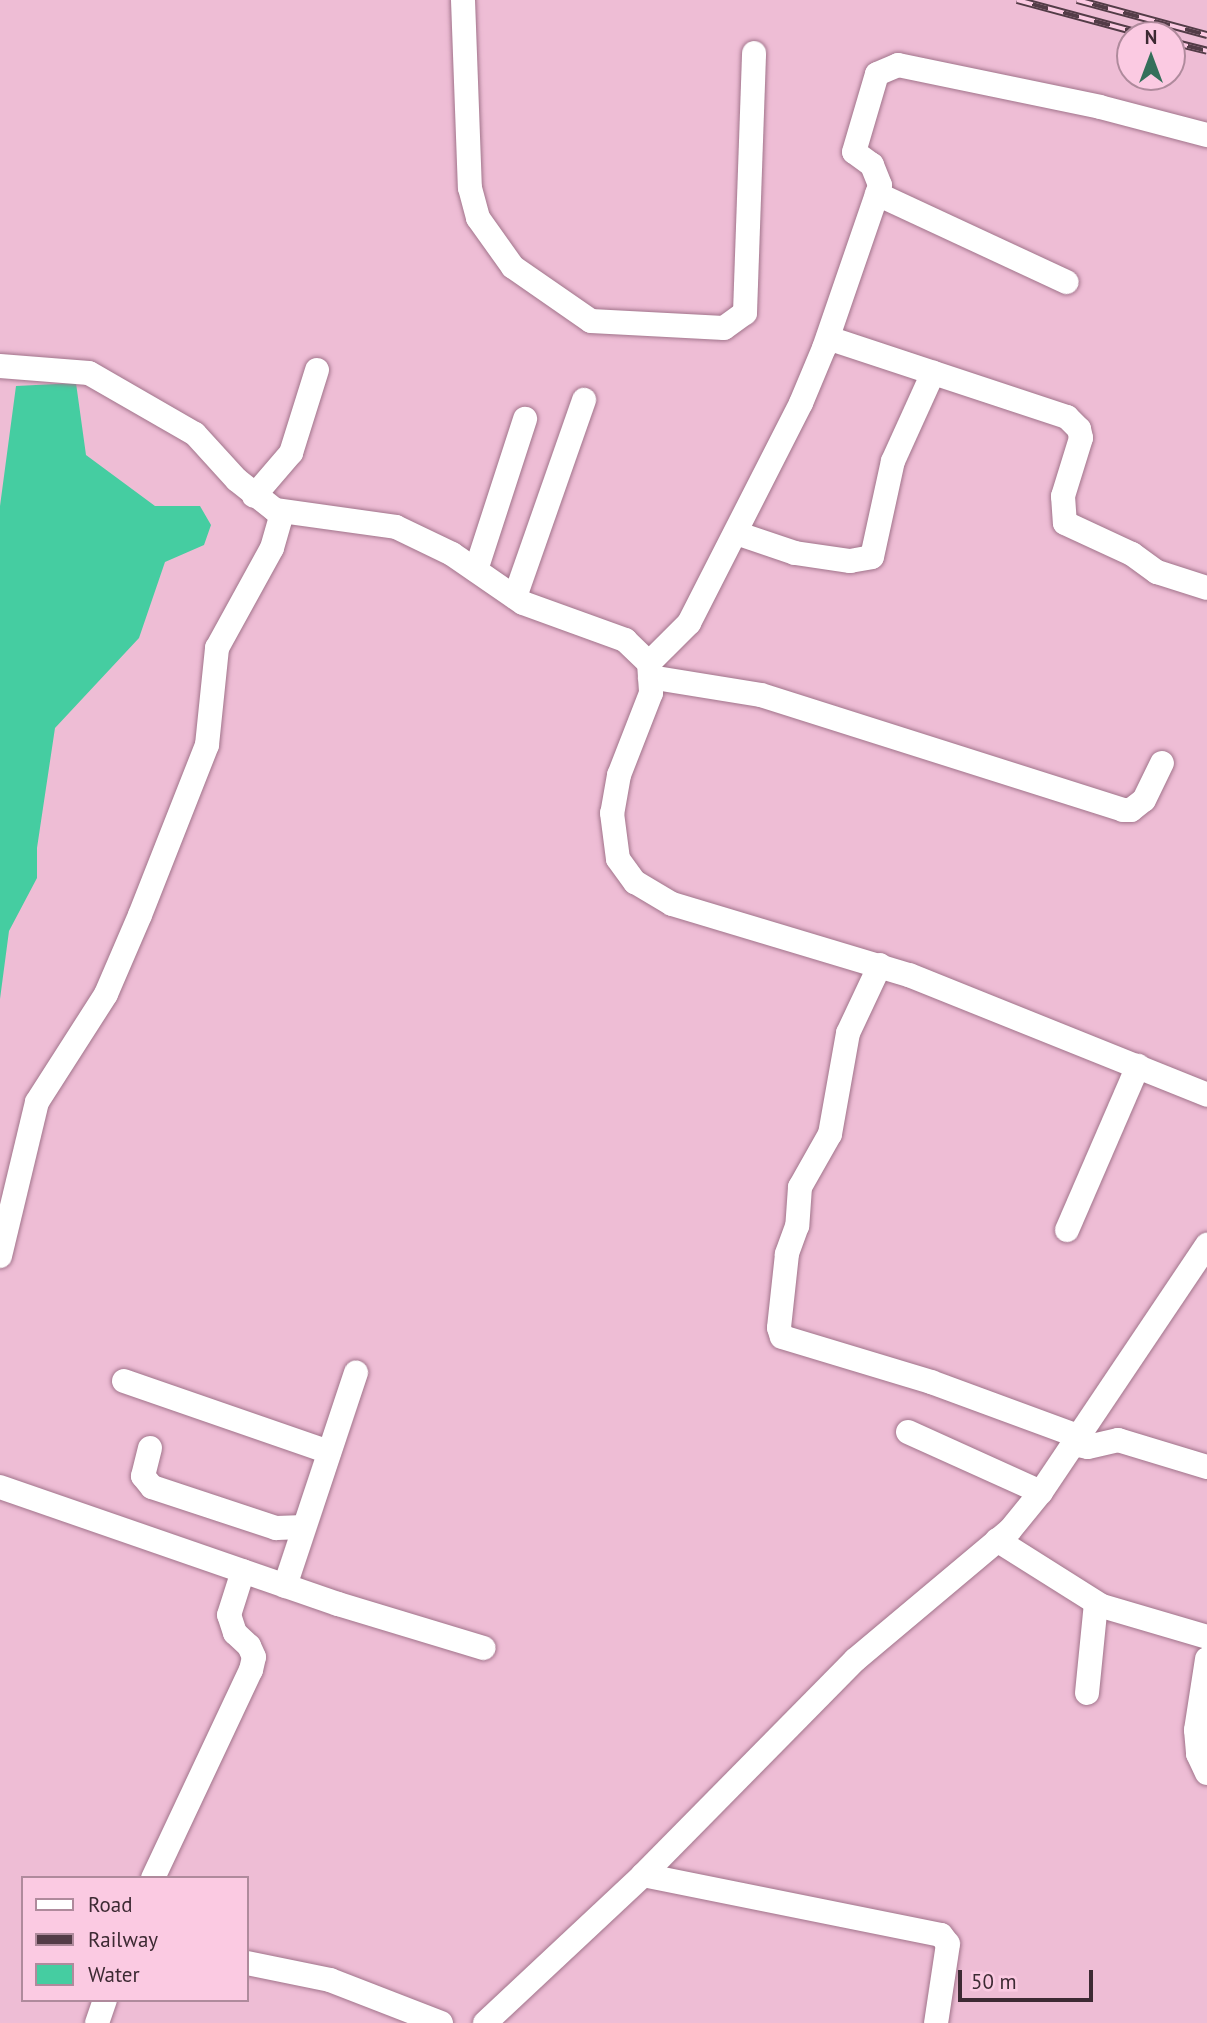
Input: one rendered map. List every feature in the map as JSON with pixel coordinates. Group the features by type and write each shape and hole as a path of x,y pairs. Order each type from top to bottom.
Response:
{"street":[{"path":"463,0 470,188 478,218 513,267 591,321 724,328 745,313 754,53"},
{"path":"650,670 689,622 801,403 828,338 877,194 878,173 854,152 854,142 877,74 898,65 1100,107 1207,135"},
{"path":"877,194 1067,282"},
{"path":"828,338 1074,423 1081,438 1063,496 1065,523 1073,530 1132,554 1157,572 1207,588"},
{"path":"0,366 89,373 124,390 195,434 254,496 282,512 396,527 431,542 514,597 549,614 625,640 650,670 651,693 619,775 612,813 618,859 635,882 672,904 880,965 1207,1095"},
{"path":"254,496 291,453 317,370"},
{"path":"736,533 794,553 850,561 872,557 893,461 933,373"},
{"path":"514,597 584,400"},
{"path":"476,570 525,419"},
{"path":"0,1256 37,1102 106,995 140,915 206,745 217,648 272,548 282,512"},
{"path":"650,670 761,695 1123,810 1131,810 1144,800 1162,763"},
{"path":"880,965 848,1033 830,1134 800,1187 797,1226 786,1266 782,1337 918,1377 1088,1447 1118,1440 1207,1467"},
{"path":"1067,1230 1138,1066"},
{"path":"485,2023 643,1875 855,1660 998,1540 1041,1492 1207,1245"},
{"path":"285,1586 356,1373"},
{"path":"124,1381 329,1452"},
{"path":"908,1432 1041,1492"},
{"path":"150,1448 144,1476 152,1487 276,1528 304,1527"},
{"path":"0,1487 285,1586 484,1648"},
{"path":"998,1540 1096,1603 1207,1637"},
{"path":"154,1876 251,1670 254,1657 249,1646 235,1633 229,1615 243,1571"},
{"path":"1087,1693 1096,1603"},
{"path":"1207,1659 1196,1731 1198,1754 1207,1773"},
{"path":"643,1875 941,1935 948,1944 936,2023"},
{"path":"248,1963 330,1980 442,2023"},
{"path":"97,2023 104,2002"}],"water":[{"path":"76,383 86,455 155,506 200,506 211,525 204,545 165,562 139,638 55,728 37,848 37,878 9,931 0,999 0,506 16,386"}],"railway":[{"path":"1017,0 1116,27"},
{"path":"1077,0 1207,35"},
{"path":"1186,46 1207,51"}]}
